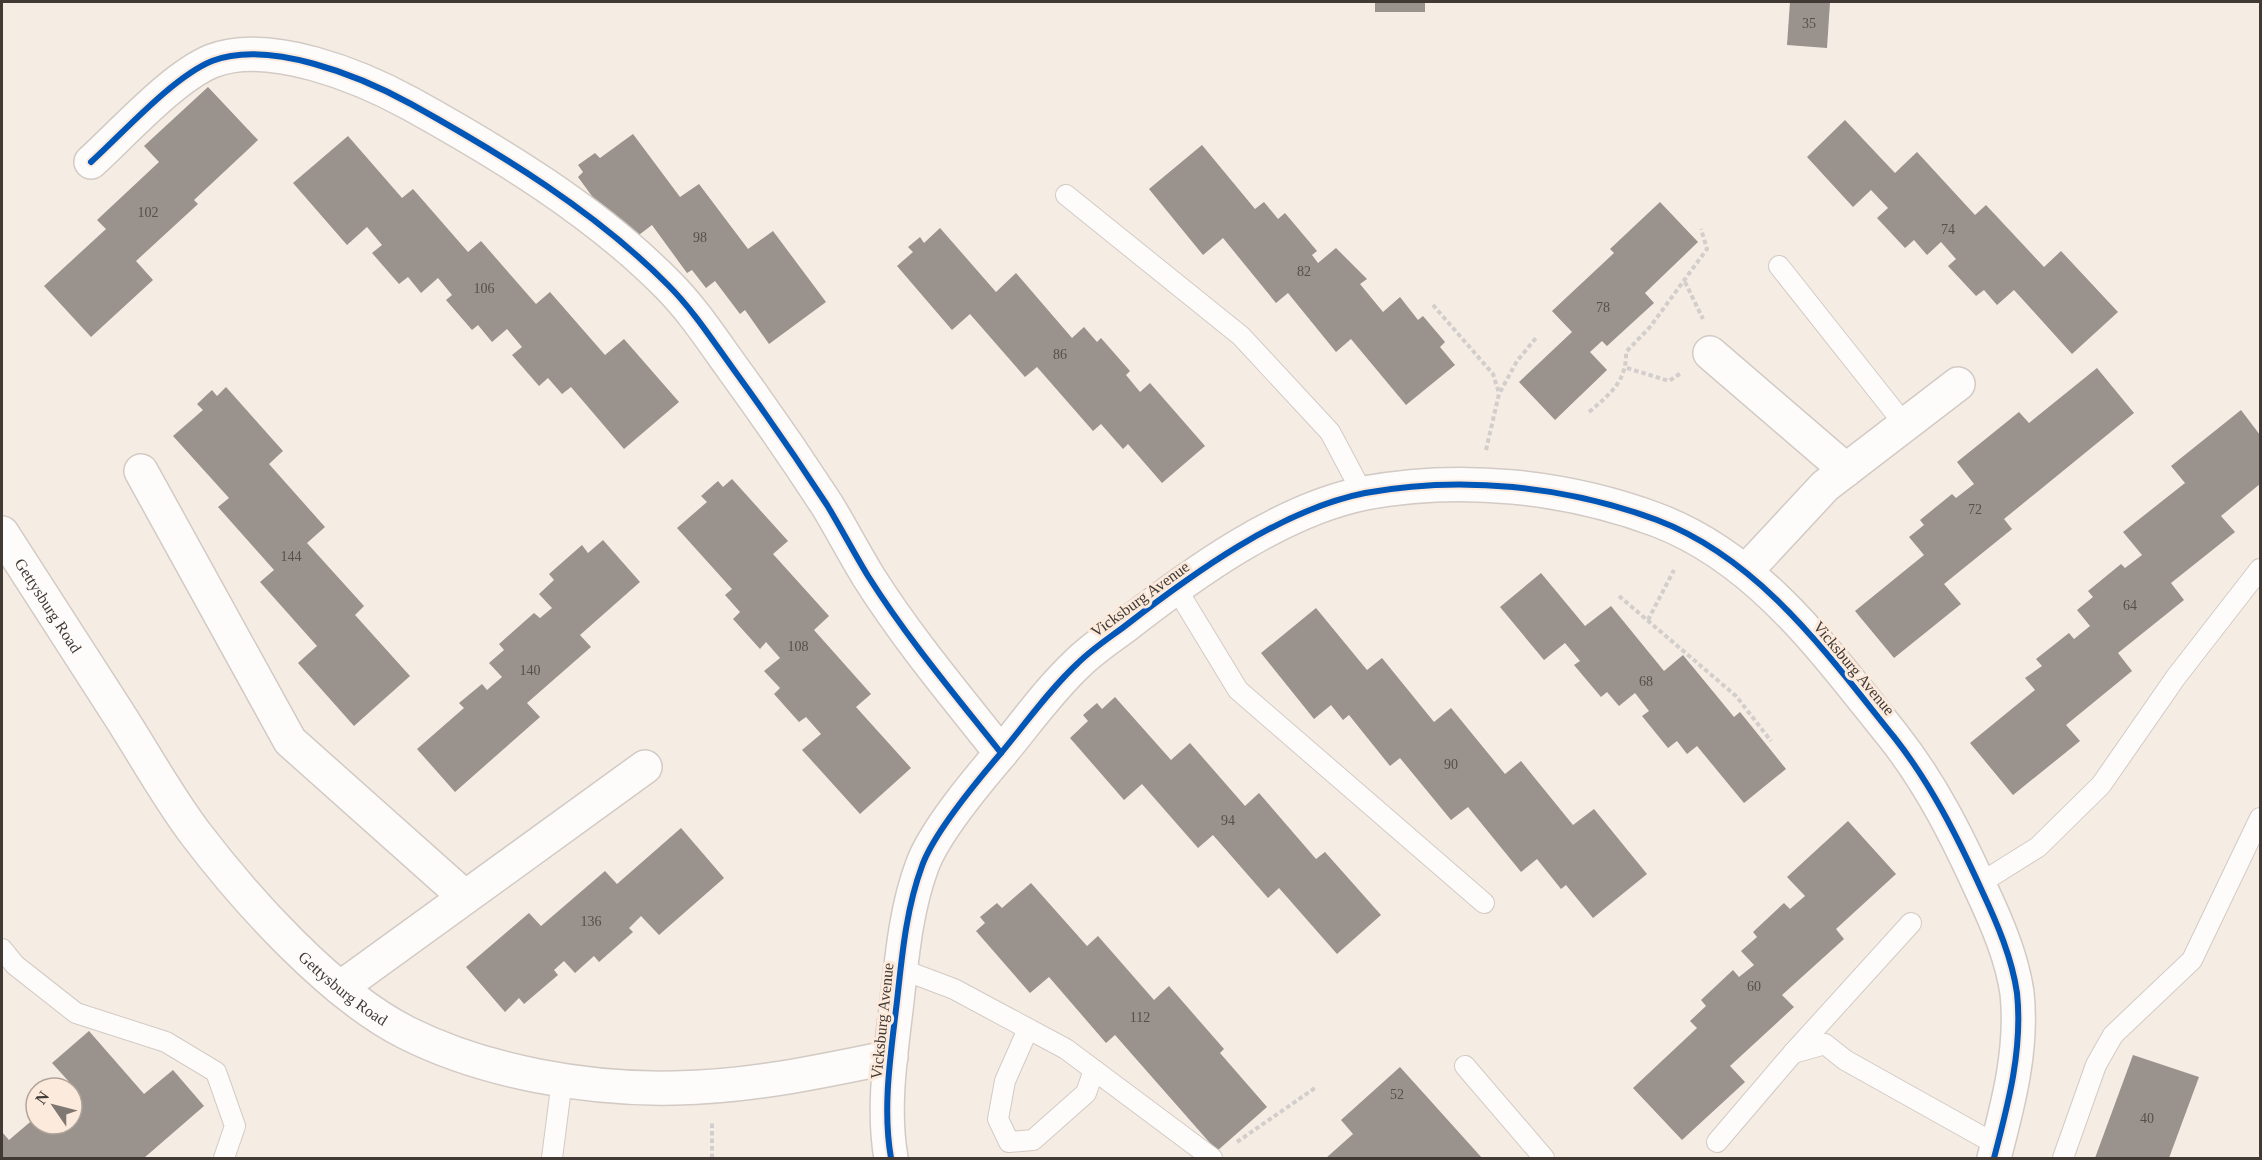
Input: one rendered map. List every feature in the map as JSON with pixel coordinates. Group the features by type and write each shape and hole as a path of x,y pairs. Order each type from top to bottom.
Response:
{"street":[{"path":"91,162 178,82 211,62 244,53 293,60 349,76 392,94 465,134 620,240 670,286 699,321 770,420 828,508 869,577 912,639 1000,753"},
{"path":"1710,353 1846,470"},
{"path":"1746,571 1825,486 1959,384"},
{"path":"141,471 290,741 465,897"},
{"name":"Vicksburg Avenue","path":"891,1158 888,1139 891,1057 900,969 905,930 923,862 951,817 1000,753 1077,663 1176,588 1287,520 1363,494 1422,487 1501,485 1599,501 1660,521 1710,546 1746,571 1811,635 1920,770 1961,845 2000,929 2017,991 2018,1038 2010,1100 1996,1152"},
{"name":"Gettysburg Road","path":"2,533 195,832 276,927 340,988 405,1032 471,1059 562,1080 675,1088 784,1079 891,1057"},
{"path":"340,988 645,766"}],"lane":[{"path":"1066,195 1240,336 1330,432 1363,494"},
{"path":"1779,266 1905,425"},
{"path":"1979,884 2038,847 2102,785 2176,677 2260,569"},
{"path":"1176,588 1238,690 1485,903"},
{"path":"2063,1158 2096,1065 2113,1035 2192,960 2260,818"},
{"path":"1717,1142 1793,1053 1911,922"},
{"path":"2,949 15,965 76,1013 166,1041 216,1072 234,1126 224,1158"},
{"path":"900,969 954,989 1066,1049 1212,1158"},
{"path":"1028,1029 1005,1081 998,1119 1009,1142 1033,1140 1086,1093 1094,1070"},
{"path":"1793,1053 1825,1044 1845,1060 1996,1152"},
{"path":"1465,1066 1544,1158"},
{"path":"552,1158 562,1080"}],"path":[{"path":"1589,412 1612,392 1627,368 1626,352 1650,327 1707,249 1701,230"},
{"path":"1433,305 1493,374 1500,394"},
{"path":"1477,486 1500,394 1517,361 1536,338"},
{"path":"1648,620 1674,570"},
{"path":"1619,596 1736,696 1771,741"},
{"path":"1231,1146 1315,1088"}],"building":[{"path":"1375,2 1425,2 1425,12 1375,12"},
{"path":"1790,2 1830,2 1827,48 1787,45"},
{"path":"208,87 258,140 194,200 198,204 136,261 153,280 91,337 44,286 106,229 97,220 159,162 144,146"},
{"path":"1845,120 1895,173 1917,152 1975,215 1986,205 2044,267 2061,251 2118,312 2072,354 2014,290 1997,305 1984,290 1976,296 1948,266 1956,259 1941,242 1927,255 1914,240 1905,248 1877,218 1888,208 1871,190 1853,207 1807,157"},
{"path":"633,134 680,197 699,184 748,249 773,231 826,302 769,344 745,310 740,314 715,281 706,288 692,270 687,273 652,225 627,244 578,177 583,172 578,165 595,153 600,158"},
{"path":"348,136 402,198 413,189 468,252 481,241 536,304 550,292 605,355 624,339 679,402 624,449 571,387 562,394 548,378 539,386 512,355 522,347 507,329 492,342 478,325 472,330 446,300 452,295 438,278 421,293 408,277 399,284 372,253 382,245 367,227 347,245 293,183"},
{"path":"1202,145 1255,209 1264,202 1278,219 1285,213 1317,251 1312,255 1318,263 1336,248 1367,279 1360,284 1383,312 1400,297 1418,320 1423,316 1445,342 1440,347 1455,365 1406,405 1351,339 1336,352 1288,293 1276,303 1223,238 1203,255 1149,189"},
{"path":"1660,202 1698,242 1645,293 1654,303 1607,346 1602,341 1590,352 1607,370 1555,420 1519,382 1572,332 1552,311 1614,253 1610,249"},
{"path":"940,228 996,292 1016,273 1072,338 1084,327 1097,342 1101,338 1130,371 1126,375 1140,392 1150,383 1205,446 1162,483 1128,444 1123,449 1101,424 1093,431 1037,367 1025,377 970,314 952,330 897,266 913,252 908,247 920,237 924,243"},
{"path":"2097,368 2134,413 2004,519 2012,529 1944,584 1961,604 1894,658 1855,611 1924,555 1909,537 1924,525 1920,520 1952,494 1956,498 1974,484 1957,462 2019,412 2029,423"},
{"path":"226,387 283,451 269,464 325,527 307,543 364,606 355,615 410,676 354,726 298,663 317,646 260,582 274,570 218,507 229,498 173,436 203,410 197,404 212,390 217,396"},
{"path":"2241,410 2260,435 2260,484 2221,516 2235,532 2171,583 2184,600 2118,653 2132,671 2066,725 2080,741 2013,795 1970,743 2035,690 2025,678 2042,666 2036,659 2069,633 2074,639 2090,626 2077,610 2093,597 2088,591 2121,564 2125,568 2142,555 2123,532 2185,483 2171,466"},
{"path":"732,479 788,541 773,554 829,616 814,630 871,694 856,707 911,768 860,814 802,750 821,734 806,717 799,722 774,694 780,688 764,671 780,658 766,642 760,649 733,619 740,612 725,595 732,589 677,528 707,502 701,496 718,481 723,487"},
{"path":"603,540 640,582 580,635 591,647 527,703 540,717 455,792 417,749 464,708 459,703 482,684 487,690 502,677 489,663 504,650 499,644 534,613 540,618 552,608 539,594 554,580 549,574 582,545 588,553"},
{"path":"1541,573 1585,626 1611,606 1664,671 1683,655 1734,717 1740,712 1786,769 1744,803 1697,746 1687,754 1677,741 1668,748 1642,716 1649,711 1635,693 1619,706 1607,692 1601,697 1574,665 1580,661 1565,643 1544,660 1500,607"},
{"path":"1316,608 1367,670 1382,658 1434,722 1451,708 1505,774 1521,761 1573,825 1594,809 1647,874 1593,918 1566,885 1561,889 1537,859 1521,872 1468,807 1451,820 1400,758 1390,766 1349,715 1343,720 1331,705 1314,719 1261,653"},
{"path":"1115,697 1171,760 1190,743 1245,806 1259,793 1316,859 1325,852 1381,915 1337,954 1279,888 1268,898 1213,835 1198,848 1142,784 1124,800 1070,738 1088,721 1083,715 1097,703 1102,709"},
{"path":"1848,821 1896,874 1836,929 1844,939 1782,995 1794,1007 1730,1066 1745,1082 1682,1140 1633,1088 1697,1028 1690,1021 1706,1006 1701,1000 1733,970 1739,977 1754,965 1741,951 1757,937 1753,932 1784,903 1790,909 1805,896 1787,877"},
{"path":"681,828 724,878 659,935 641,916 629,928 633,932 599,962 594,956 575,973 564,961 554,970 558,975 524,1004 519,998 505,1012 466,967 529,913 541,926 605,871 617,884"},
{"path":"1031,883 1087,946 1098,936 1154,1000 1169,986 1224,1049 1220,1053 1267,1107 1217,1151 1115,1035 1106,1043 1049,977 1030,993 976,931 985,923 980,917 997,903 1002,908"},
{"path":"89,1031 144,1094 173,1070 204,1106 144,1158 2,1158 2,1132 9,1140 24,1127 24,1136 84,1136 84,1076 64,1076 52,1063"},
{"path":"2133,1055 2199,1077 2169,1158 2095,1158"},
{"path":"1400,1067 1482,1158 1326,1158 1353,1134 1341,1120"}],"cycle path":[{"path":"91,162 149,106 181,79 212,61 235,55 260,54 314,64 366,82 411,104 513,164 578,208 610,233 640,258 686,305 827,505 868,576 899,622 1001,753"},
{"path":"891,1158 887,1119 890,1060 905,933 912,899 922,866 936,838 980,778 1048,695 1089,653 1179,586 1238,546 1269,529 1333,501 1365,493 1438,485 1513,487 1550,492 1622,508 1657,520 1694,537 1728,559 1760,584 1817,642 1894,737 1932,792 1988,903 2008,954 2017,993 2018,1035 2013,1077 1994,1158"}]}
